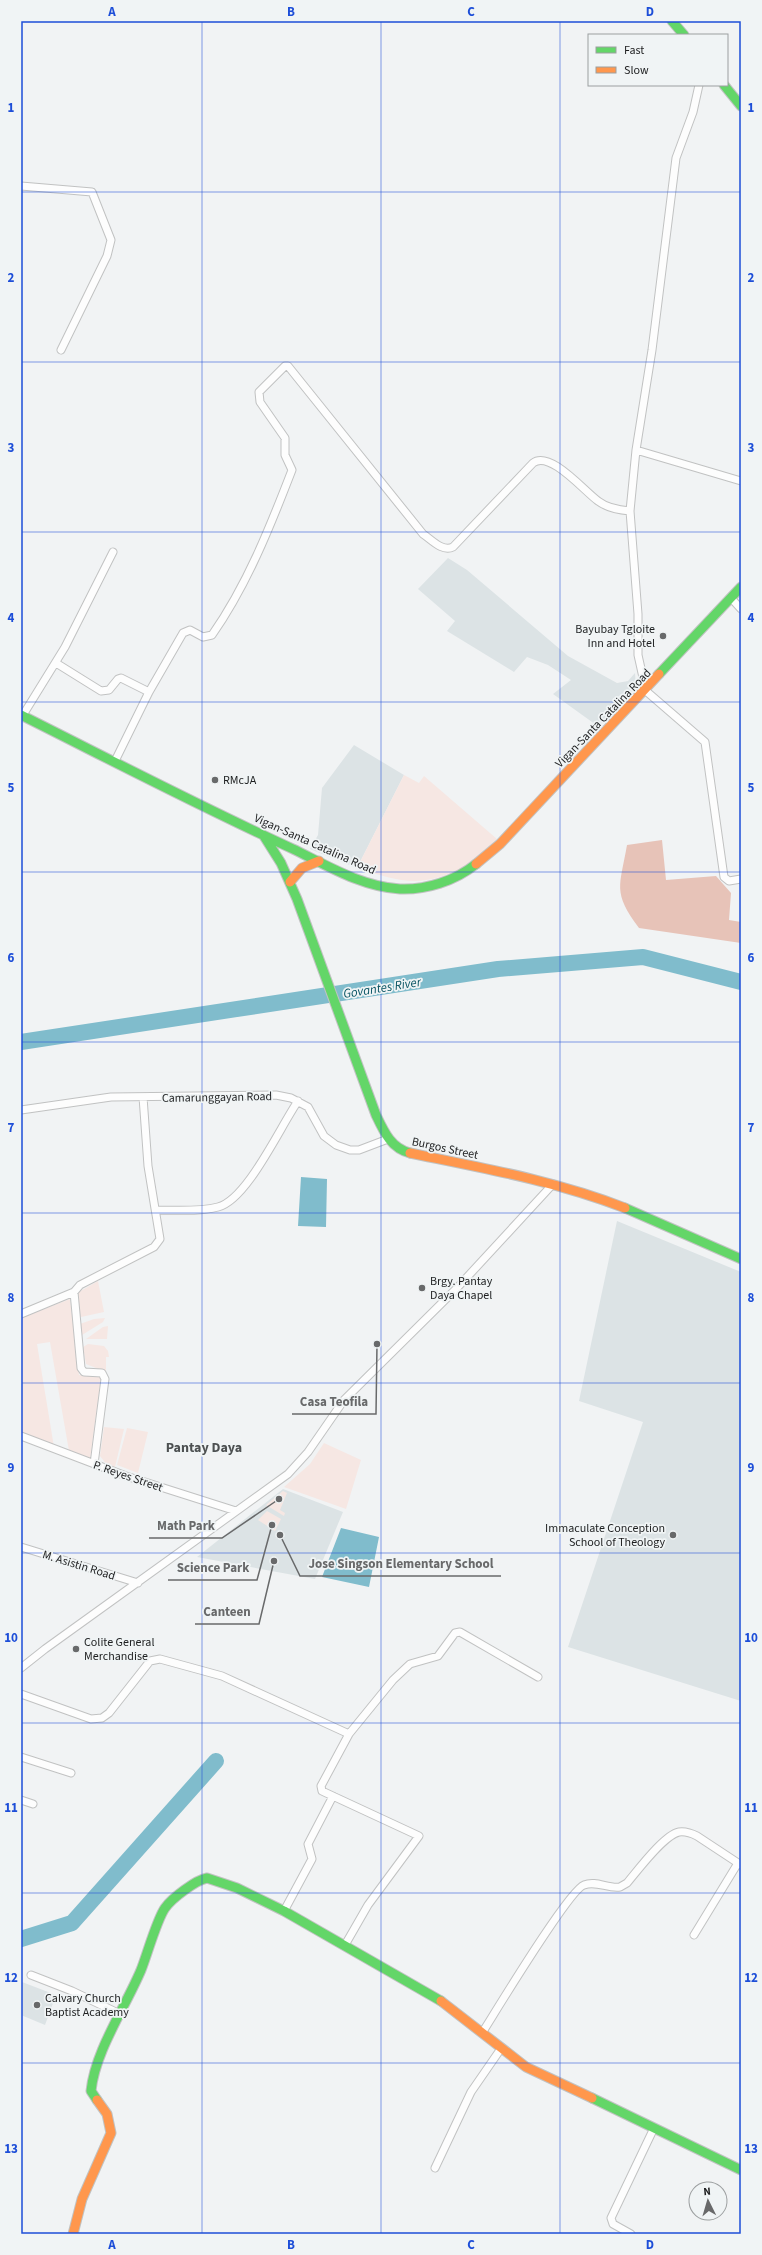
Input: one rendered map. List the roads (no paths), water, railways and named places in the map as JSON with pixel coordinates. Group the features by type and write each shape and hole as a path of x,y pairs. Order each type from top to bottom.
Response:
{"main road":[{"path":"672,21 683,34"},
{"path":"725,86 741,106"},
{"name":"Vigan-Santa Catalina Road","path":"22,715 264,836 362,881 399,889 422,889 444,882 469,870 500,844 646,691 741,587"},
{"name":"Burgos Street","path":"264,836 281,863 290,882 376,1115 388,1139 399,1149 408,1153 553,1184 625,1208 741,1259"},
{"path":"290,882 293,874 301,867 319,861"},
{"path":"73,2234 82,2198 111,2132 109,2120 93,2096 91,2087 120,2014 137,1978 164,1908 175,1897 202,1879 213,1878 231,1885 284,1911 434,1996 482,2033 500,2050 526,2067 741,2170"}],"street":[{"path":"699,86 693,112 676,158 652,350 636,450 630,511 638,614 638,655 646,691 705,742 724,877 729,881 741,879"},
{"path":"21,186 92,192 111,240 107,256 61,350"},
{"path":"115,761 149,692 183,633 190,630 203,637 212,635 222,622 264,542 292,470 286,454 285,438 260,402 259,392 285,366 288,366 423,534 441,547 448,549 453,547 538,460 547,460 559,468 599,502 618,510 630,511"},
{"path":"636,450 741,481"},
{"path":"22,715 56,663 114,552"},
{"path":"731,598 741,609"},
{"path":"56,663 101,691 109,690 118,679 121,678 149,692"},
{"name":"Camarunggayan Road","path":"21,1110 111,1097 276,1095 298,1101 312,1112 324,1136 336,1145 350,1150 359,1150 388,1139"},
{"path":"21,1314 74,1292 80,1285 157,1244 161,1236 148,1166 143,1097"},
{"path":"156,1210 217,1208 235,1198 260,1163 298,1101"},
{"path":"21,1668 45,1649 288,1474 298,1464 344,1400 451,1293 553,1184"},
{"path":"74,1292 81,1368 84,1372 102,1373 105,1379 94,1464"},
{"name":"P. Reyes Street","path":"21,1436 94,1464 236,1511"},
{"name":"M. Asistin Road","path":"21,1547 138,1583"},
{"path":"345,1946 368,1905 419,1836 322,1791 321,1786 349,1734 392,1680 410,1664 438,1656 455,1633 460,1632 538,1677"},
{"path":"21,1694 47,1705 91,1718 102,1718 109,1713 150,1661 160,1659 222,1676 349,1734"},
{"path":"21,1757 71,1773"},
{"path":"284,1911 312,1859 308,1844 333,1796"},
{"path":"21,1800 32,1804"},
{"path":"482,2033 563,1906 579,1887 590,1884 620,1887 627,1883 666,1839 678,1832 690,1833 697,1836 739,1864 694,1935"},
{"path":"31,1975 120,2014"},
{"path":"435,2168 471,2092 500,2050"},
{"path":"631,2234 613,2224 611,2218 654,2128"}],"water":[{"path":"301,1177 327,1179 326,1227 298,1226"},
{"path":"341,1528 379,1537 369,1587 322,1577"}],"waterway":[{"name":"Govantes River","path":"21,1042 498,969 643,957 741,982"},
{"path":"21,1939 72,1923 216,1761"}],"place":[{"name":"Bayubay Tgloite Inn and Hotel","path":"663,636"},
{"name":"RMcJA","path":"215,780"},
{"name":"Brgy. Pantay Daya Chapel","path":"422,1288"},
{"name":"Casa Teofila","path":"377,1344"},
{"name":"Math Park","path":"279,1499"},
{"name":"Science Park","path":"272,1525"},
{"name":"Jose Singson Elementary School","path":"280,1535"},
{"name":"Immaculate Conception School of Theology","path":"673,1535"},
{"name":"Canteen","path":"274,1561"},
{"name":"Colite General Merchandise","path":"76,1649"},
{"name":"Calvary Church Baptist Academy","path":"37,2005"}],"district":[{"name":"Pantay Daya","path":"204,1447"}]}
